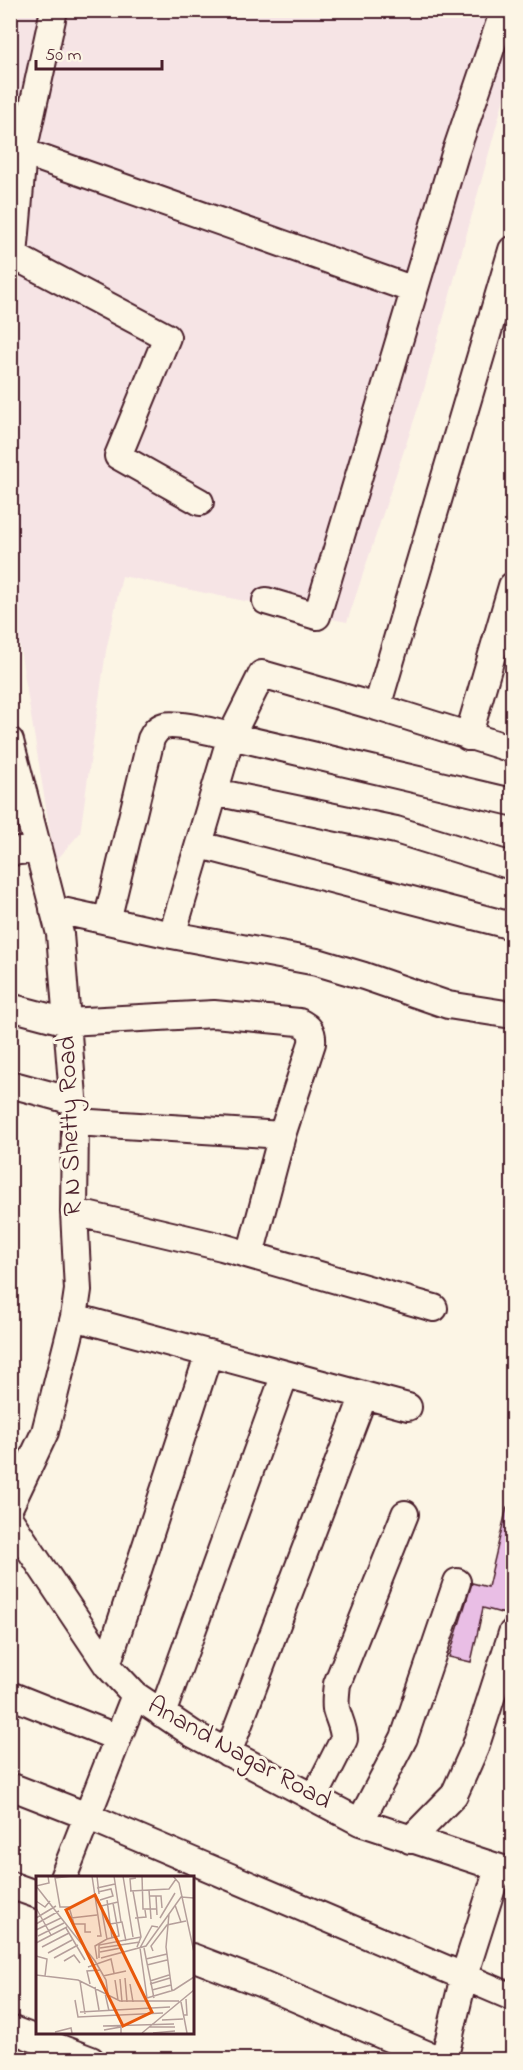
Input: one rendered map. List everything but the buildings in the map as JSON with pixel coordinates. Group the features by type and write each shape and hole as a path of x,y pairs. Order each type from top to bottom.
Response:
{"street":[{"path":"54,10 23,152 14,256 167,337 118,456 200,502"},
{"path":"266,601 317,616 455,154 504,10"},
{"path":"23,152 414,290"},
{"path":"377,707 513,250"},
{"path":"468,737 513,586"},
{"path":"172,935 231,736 262,674 513,749"},
{"path":"107,921 154,733 165,725 231,736 513,802"},
{"name":"R N Shetty Road","path":"10,741 60,934 74,1111 74,1212 78,1290 74,1317 45,1432 10,1506"},
{"path":"215,792 396,830 513,866"},
{"path":"200,845 513,926"},
{"path":"10,852 38,849"},
{"path":"53,909 172,935 317,962 448,1005 512,1012"},
{"path":"10,1007 67,1022 214,1014 299,1022 308,1026 313,1034 312,1043 282,1135 250,1255"},
{"path":"10,1084 74,1111 282,1135"},
{"path":"74,1212 250,1255 434,1308"},
{"path":"74,1317 408,1407"},
{"path":"107,1665 209,1353"},
{"path":"162,1714 285,1374"},
{"path":"228,1754 364,1395"},
{"path":"314,1798 344,1739 344,1730 336,1710 337,1684 405,1514"},
{"name":"Anand Nagar Road","path":"10,1520 107,1665 135,1695 193,1734 228,1754 360,1822 505,1871"},
{"path":"360,1822 404,1738 457,1582"},
{"path":"410,1840 454,1796 475,1748 513,1633"},
{"path":"10,1695 118,1738"},
{"path":"64,1876 135,1695"},
{"path":"10,1786 87,1816 513,1997"},
{"path":"194,1958 260,1983 442,2060 464,1976 505,1871"},
{"path":"10,1885 36,1894"},
{"path":"10,2029 91,2060"}],"shaded area":[{"path":"10,11 512,11 512,69 423,393 347,622 122,576 106,651 80,833 55,862 11,594"}]}
